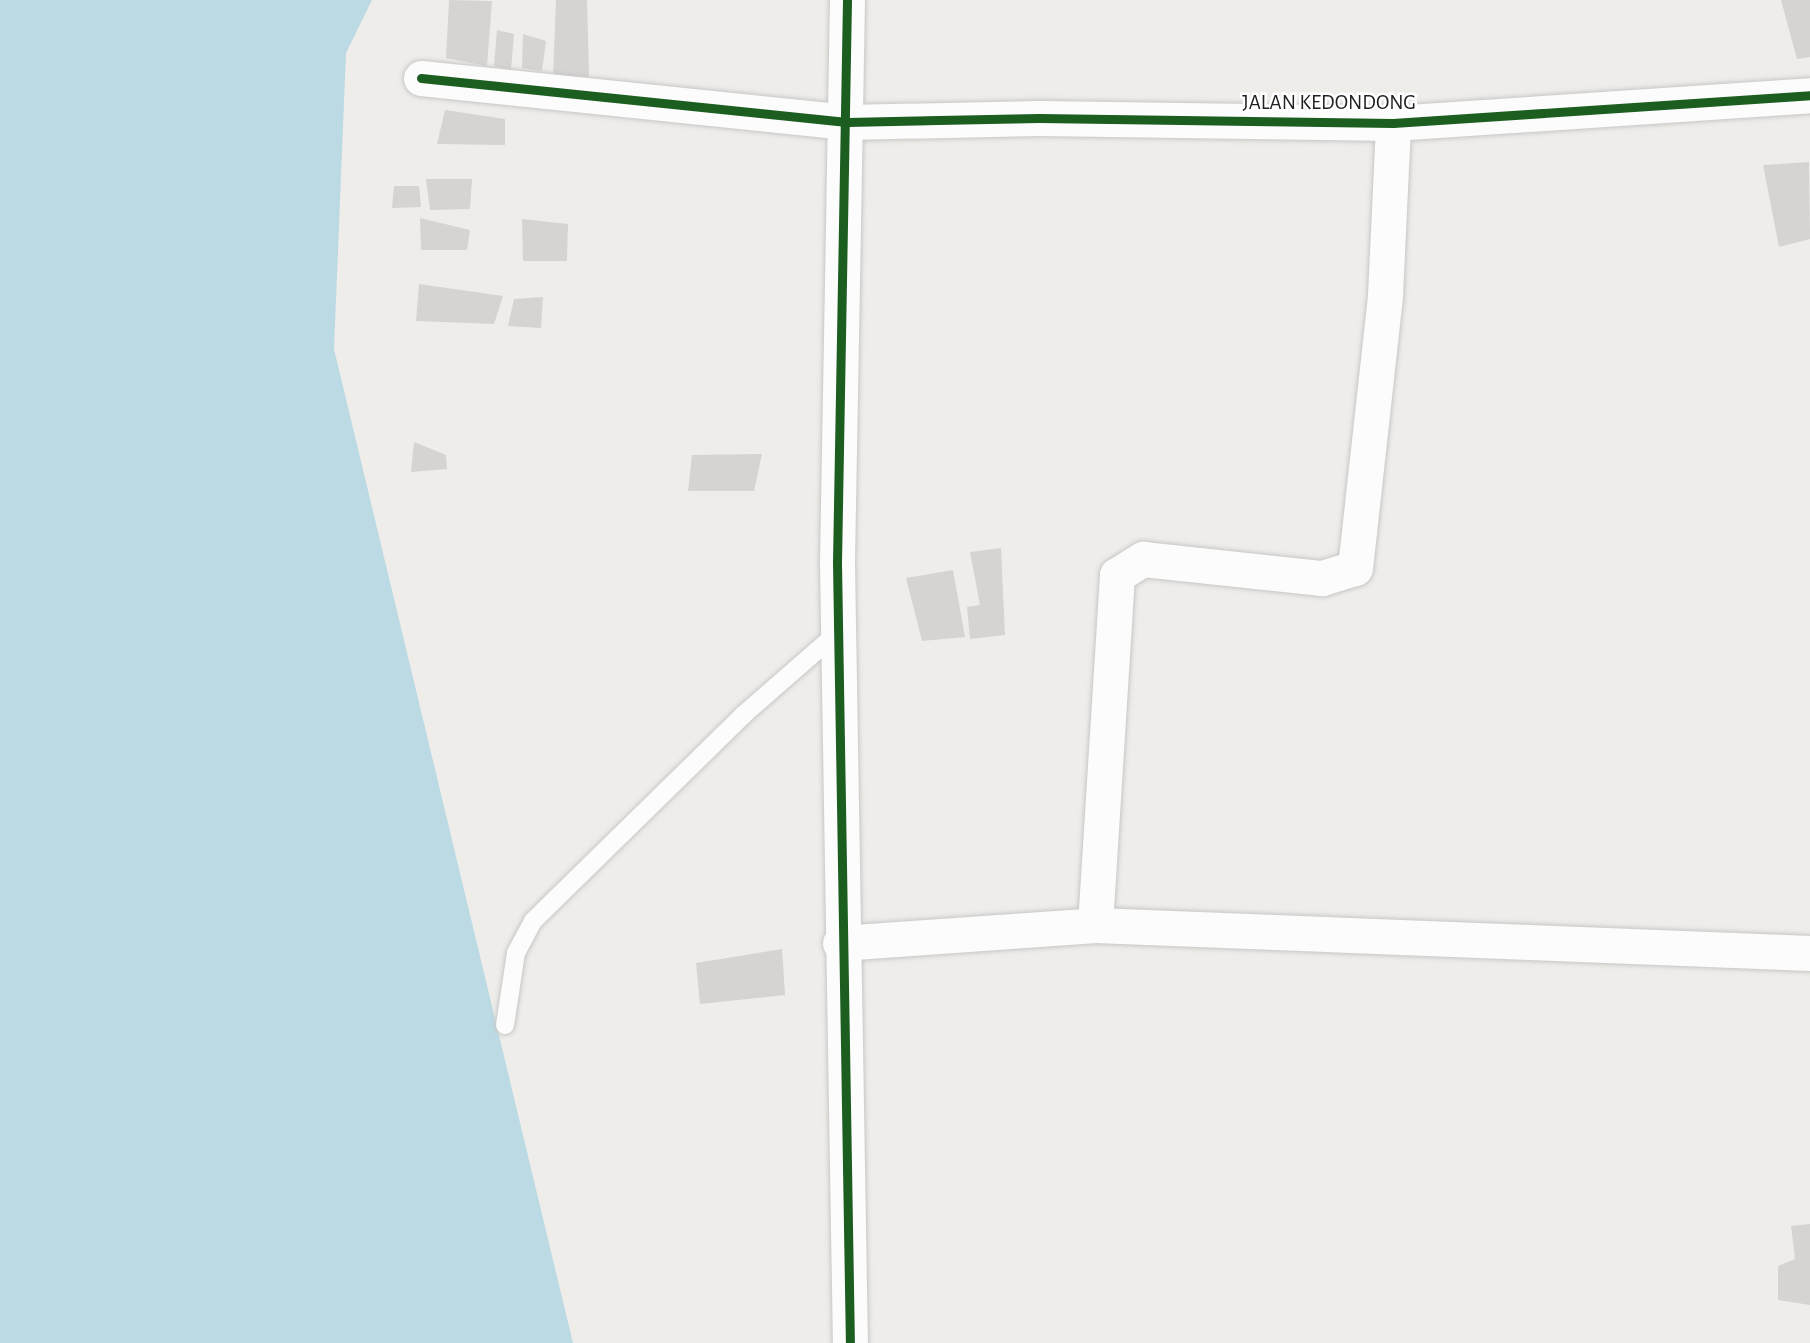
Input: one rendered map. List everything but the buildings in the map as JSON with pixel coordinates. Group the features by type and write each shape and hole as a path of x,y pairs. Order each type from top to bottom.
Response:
{"street":[{"path":"846,0 848,122 837,633 840,943 850,1343"},
{"name":"JALAN KEDONDONG","path":"421,78 848,122 1039,118 1393,123 1810,95"},
{"path":"1096,925 1117,575 1143,559 1322,578 1355,568 1385,295 1393,123"},
{"path":"840,943 1096,925 1810,953"}],"lane":[{"path":"505,1025 516,953 533,921 743,715 837,633"}],"water":[{"path":"0,0 372,0 346,53 334,349 573,1343 0,1343"}],"cycle path":[{"path":"847,0 837,563 850,1343"},
{"path":"421,78 847,122 1039,118 1393,123 1810,95"}]}
